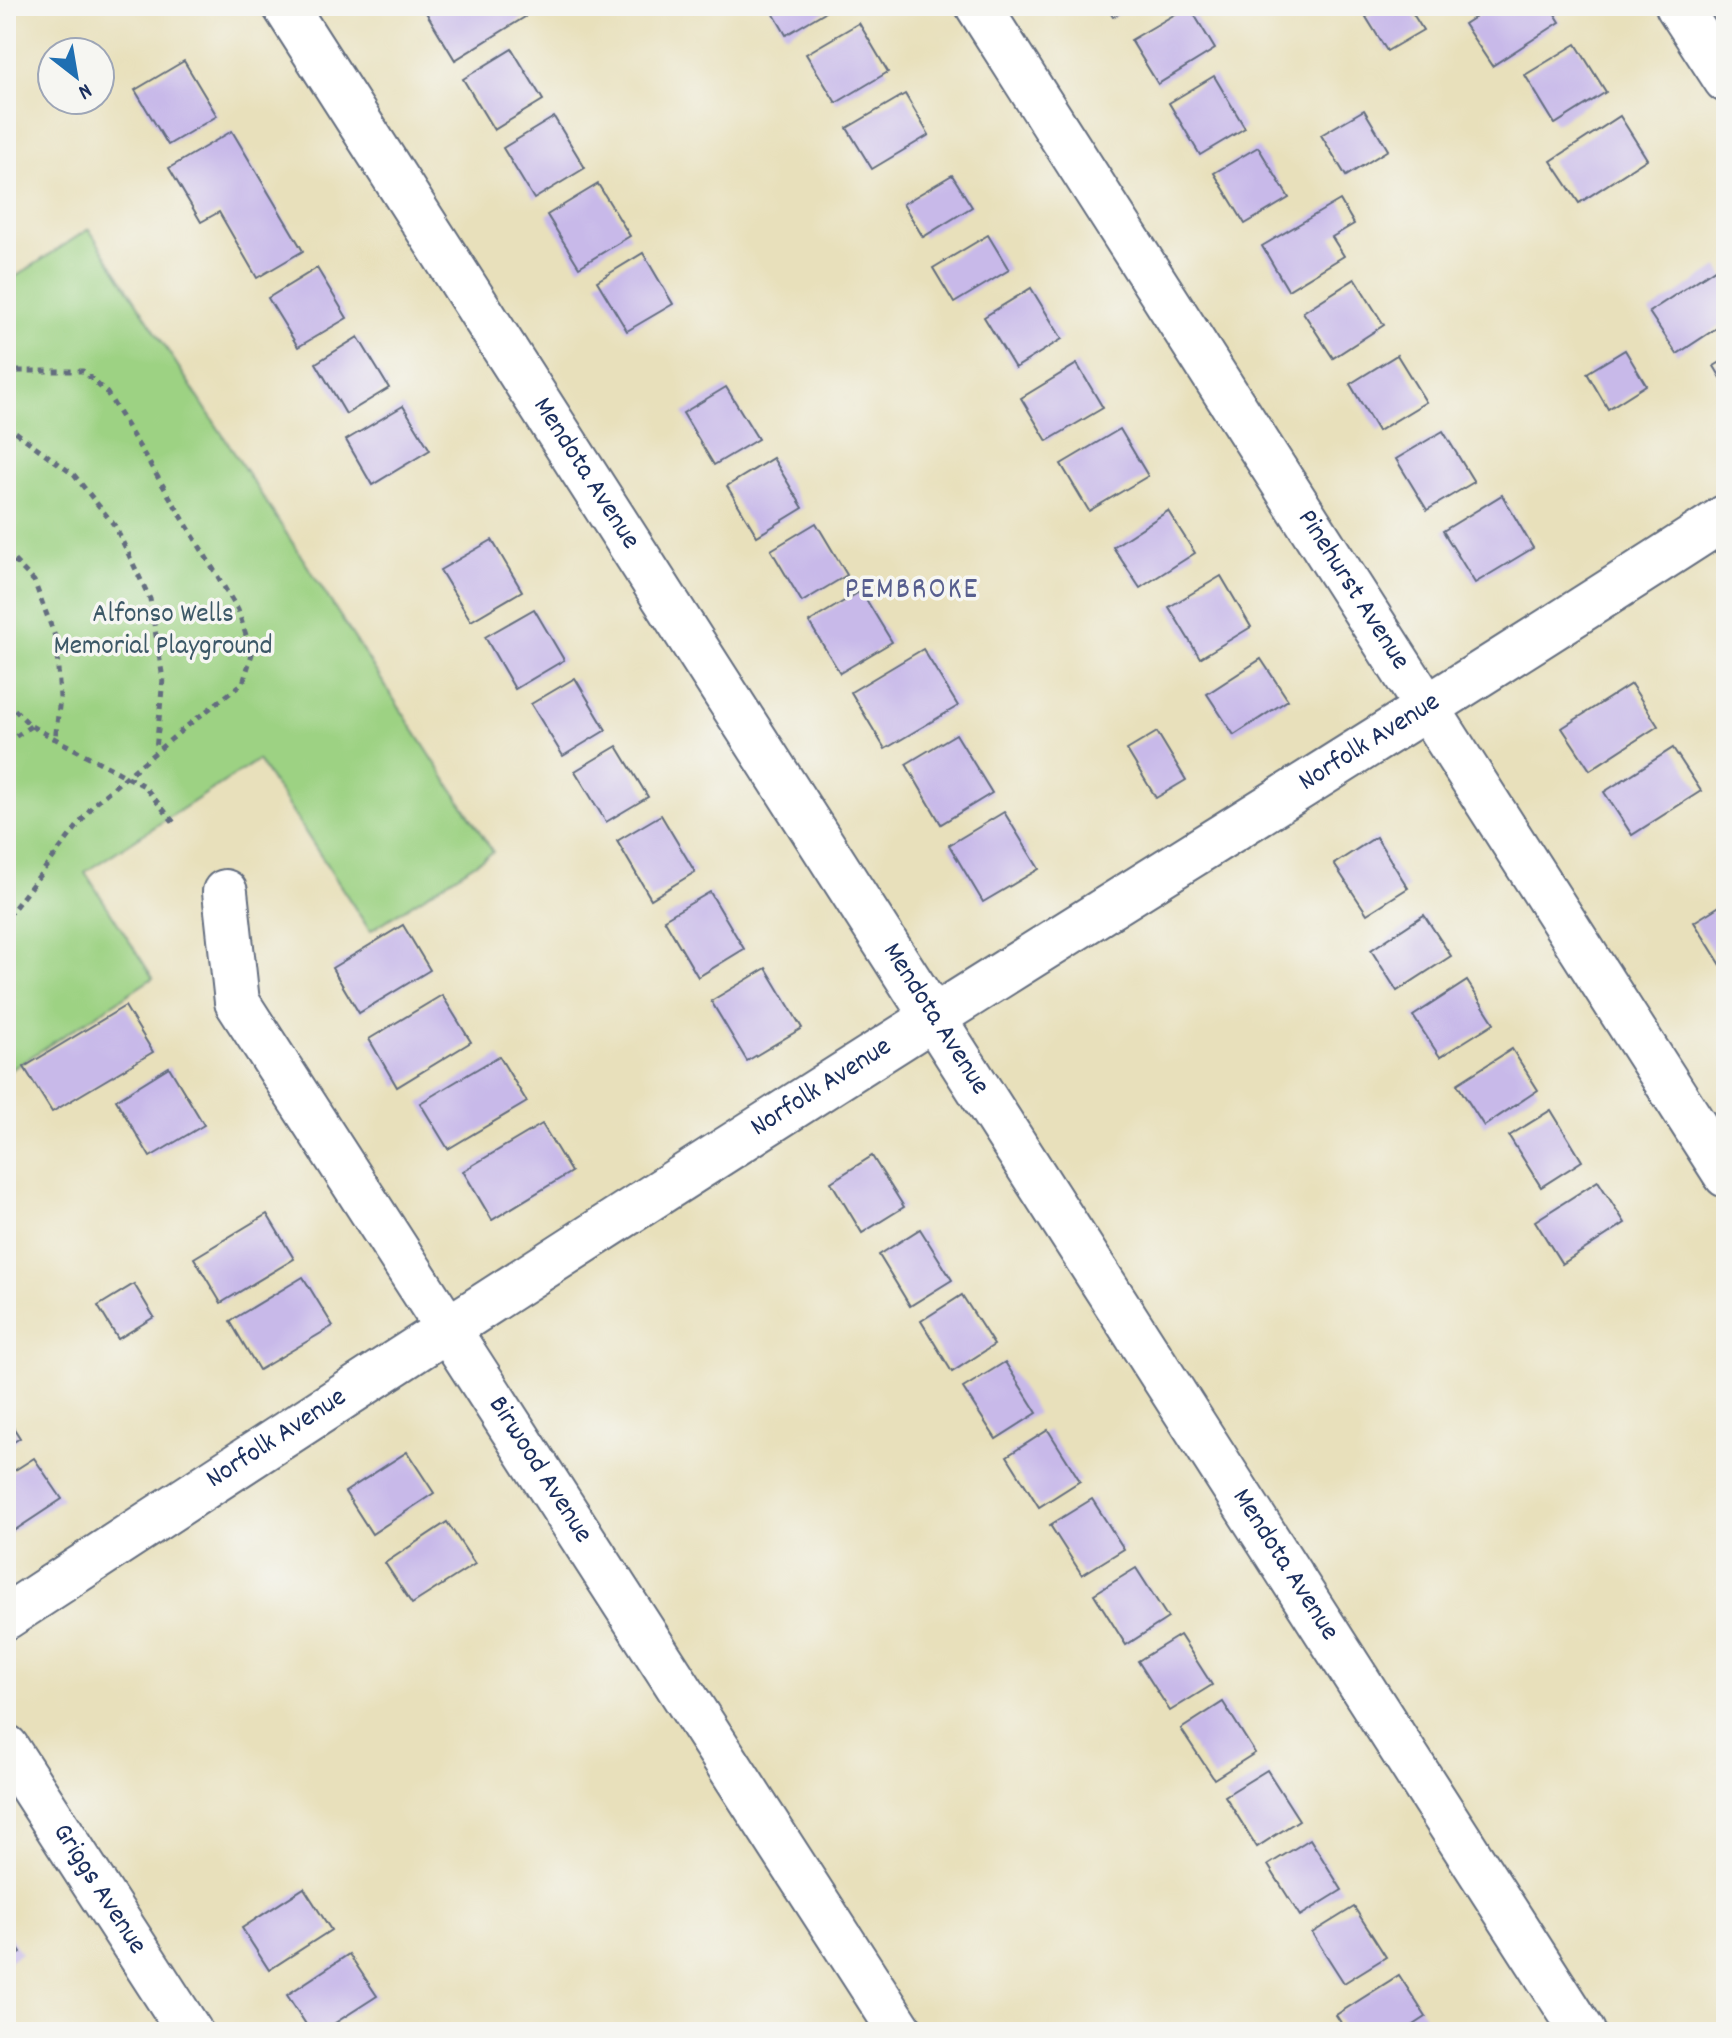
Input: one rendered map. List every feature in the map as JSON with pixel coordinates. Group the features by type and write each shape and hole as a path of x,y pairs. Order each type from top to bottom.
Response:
{"street":[{"name":"Mendota Avenue","path":"285,6 1583,2032"},
{"name":"Pinehurst Avenue","path":"978,6 1726,1175"},
{"path":"1678,6 1726,80"},
{"name":"Norfolk Avenue","path":"6,1617 448,1327 1726,517"},
{"name":"Birwood Avenue","path":"225,892 237,1002 901,2032"},
{"name":"Griggs Avenue","path":"6,1747 190,2032"}],"path":[{"path":"6,374 19,371 83,371 107,393 238,610 252,654 243,683 95,803 6,919"},
{"path":"6,425 74,475 115,526 150,599 163,679 156,751"},
{"path":"6,552 34,581 56,639 60,698 55,741"},
{"path":"6,701 31,726 55,741 144,786 176,825"},
{"path":"6,743 31,726"}],"green space":[{"name":"Alfonso Wells Memorial Playground","path":"89,229 493,852 370,931 258,760 85,872 153,978 6,1073 6,283"}],"building":[{"path":"429,6 519,6 525,17 455,60 424,9"},
{"path":"769,6 835,6 786,35"},
{"path":"1106,6 1132,6 1113,17"},
{"path":"1189,6 1215,49 1158,84 1131,40"},
{"path":"1385,6 1408,6 1423,30 1387,51 1366,17"},
{"path":"1492,6 1550,6 1560,22 1492,66 1464,24"},
{"path":"859,23 888,72 836,103 806,54"},
{"path":"1576,44 1606,92 1555,124 1525,75"},
{"path":"512,49 543,100 494,130 463,79"},
{"path":"184,61 217,116 168,145 135,90"},
{"path":"1214,76 1245,128 1200,155 1169,103"},
{"path":"905,94 929,135 872,169 847,128"},
{"path":"1364,110 1388,150 1346,176 1321,135"},
{"path":"1620,116 1647,159 1579,203 1551,161"},
{"path":"554,117 585,168 534,199 503,148"},
{"path":"232,131 303,251 257,278 219,212 201,222 169,168"},
{"path":"1258,147 1289,198 1245,224 1214,173"},
{"path":"952,175 972,207 923,237 903,204"},
{"path":"598,184 630,236 579,267 547,215"},
{"path":"1340,200 1354,224 1332,237 1344,256 1288,290 1262,246"},
{"path":"988,235 1009,270 954,303 933,268"},
{"path":"643,253 673,304 627,331 597,281"},
{"path":"1718,267 1726,280 1726,322 1677,354 1649,312"},
{"path":"317,268 347,318 298,347 268,298"},
{"path":"1355,279 1384,325 1333,358 1303,312"},
{"path":"1031,288 1062,339 1015,368 984,317"},
{"path":"358,337 389,388 346,414 316,363"},
{"path":"1625,350 1646,385 1608,409 1587,373"},
{"path":"1397,355 1426,402 1378,431 1350,384"},
{"path":"1726,359 1726,386 1714,366"},
{"path":"1077,364 1103,408 1047,441 1021,398"},
{"path":"726,387 758,439 714,465 683,413"},
{"path":"403,406 430,450 372,485 346,440"},
{"path":"1120,429 1148,476 1089,511 1061,464"},
{"path":"1443,431 1474,482 1427,510 1396,459"},
{"path":"773,458 803,508 757,536 727,486"},
{"path":"1502,495 1533,548 1475,583 1443,531"},
{"path":"1168,511 1195,553 1140,588 1113,547"},
{"path":"816,523 847,575 802,602 771,550"},
{"path":"492,540 522,591 471,621 440,570"},
{"path":"1221,576 1251,627 1200,658 1169,607"},
{"path":"861,591 892,642 840,673 809,622"},
{"path":"534,609 564,660 515,689 485,637"},
{"path":"923,649 958,706 885,749 851,692"},
{"path":"1261,659 1288,700 1234,735 1207,694"},
{"path":"575,678 606,730 563,756 531,704"},
{"path":"1631,684 1658,726 1590,770 1562,728"},
{"path":"1157,732 1186,780 1156,798 1127,750"},
{"path":"956,734 992,793 941,824 906,764"},
{"path":"617,746 648,797 606,822 575,771"},
{"path":"1673,748 1701,791 1632,835 1604,792"},
{"path":"1004,812 1039,869 983,902 949,845"},
{"path":"661,815 695,872 651,899 617,841"},
{"path":"1376,837 1408,888 1367,914 1334,864"},
{"path":"710,892 744,949 698,977 664,919"},
{"path":"1726,902 1726,973 1694,922"},
{"path":"1424,915 1451,956 1397,991 1371,950"},
{"path":"403,925 430,970 359,1013 332,968"},
{"path":"766,968 802,1028 747,1061 711,1001"},
{"path":"1467,981 1494,1023 1440,1057 1413,1016"},
{"path":"442,995 471,1042 397,1087 369,1039"},
{"path":"125,1006 153,1052 52,1112 24,1067"},
{"path":"1512,1049 1538,1090 1484,1126 1457,1084"},
{"path":"499,1056 527,1102 448,1149 420,1103"},
{"path":"169,1067 204,1125 150,1157 116,1100"},
{"path":"1551,1110 1582,1161 1541,1187 1509,1136"},
{"path":"542,1124 571,1172 492,1220 463,1171"},
{"path":"872,1156 904,1207 862,1233 831,1182"},
{"path":"1598,1181 1625,1223 1562,1264 1535,1221"},
{"path":"267,1214 294,1259 221,1303 194,1258"},
{"path":"920,1229 952,1280 910,1306 879,1255"},
{"path":"303,1277 333,1326 259,1370 230,1321"},
{"path":"134,1284 154,1317 118,1339 98,1306"},
{"path":"962,1295 994,1345 952,1372 921,1321"},
{"path":"1005,1362 1037,1413 996,1439 963,1388"},
{"path":"6,1416 20,1438 6,1447"},
{"path":"1048,1430 1080,1481 1039,1507 1007,1456"},
{"path":"407,1452 434,1493 372,1534 345,1492"},
{"path":"34,1458 62,1499 6,1536 6,1476"},
{"path":"1092,1499 1124,1549 1082,1575 1050,1525"},
{"path":"447,1522 475,1564 412,1604 385,1563"},
{"path":"1136,1568 1168,1618 1126,1645 1094,1594"},
{"path":"1180,1635 1212,1685 1170,1711 1138,1661"},
{"path":"1223,1702 1255,1753 1214,1779 1181,1729"},
{"path":"1267,1770 1299,1820 1257,1847 1225,1796"},
{"path":"1310,1839 1342,1890 1300,1916 1268,1865"},
{"path":"304,1888 331,1930 269,1970 242,1928"},
{"path":"1354,1907 1386,1957 1344,1983 1312,1933"},
{"path":"6,1931 21,1953 6,1963"},
{"path":"349,1954 377,1996 321,2032 311,2032 287,1995"},
{"path":"1399,1975 1426,2017 1403,2032 1347,2032 1336,2015"}],"district":[{"name":"PEMBROKE","path":"912,591"}]}
